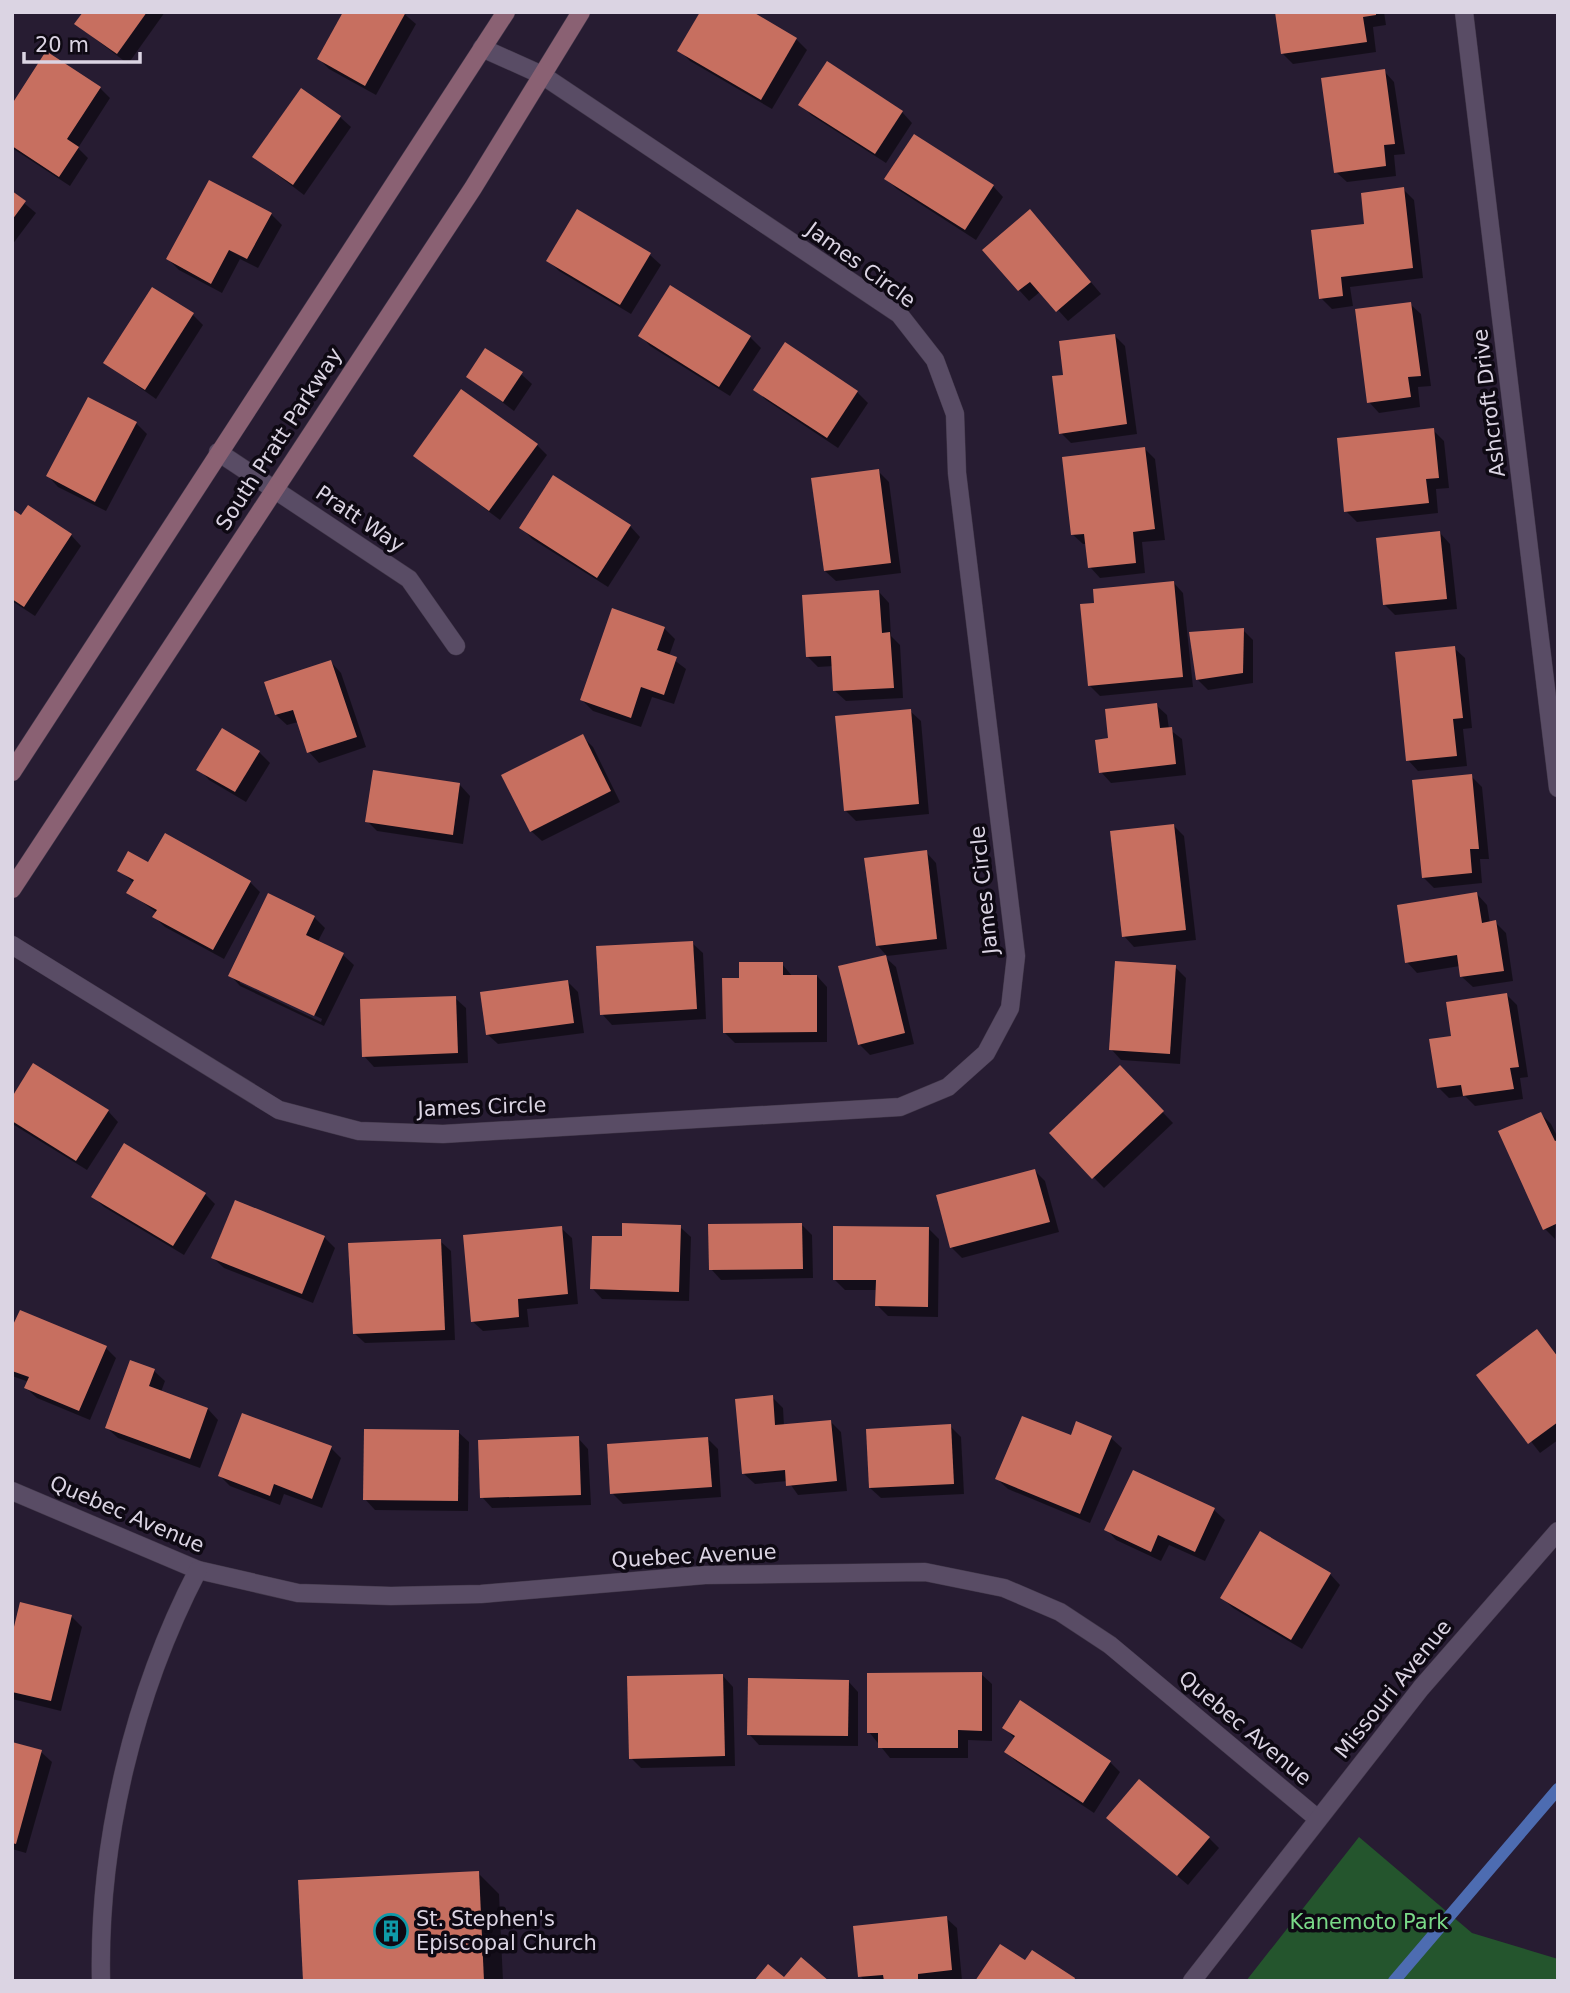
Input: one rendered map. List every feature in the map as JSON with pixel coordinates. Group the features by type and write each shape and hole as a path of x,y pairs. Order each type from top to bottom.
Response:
{"street":[{"name":"South Pratt Parkway","path":"12,772 506,12"},
{"name":"South Pratt Parkway","path":"12,889 273,488 473,188 581,12"},
{"name":"Ashcroft Drive","path":"1464,12 1552,681 1558,789"},
{"name":"James Circle","path":"12,946 279,1110 359,1131 443,1134 900,1107 948,1087 986,1053 1010,1008 1016,956 957,473 955,414 934,360 899,314 542,75 482,48"},
{"name":"Pratt Way","path":"218,452 408,579 456,646"},
{"name":"Quebec Avenue","path":"12,1491 198,1570 298,1593 391,1596 481,1594 705,1575 925,1572 1004,1588 1060,1612 1110,1645 1318,1819"},
{"name":"Missouri Avenue","path":"1192,1981 1421,1688 1558,1531"},
{"path":"101,1981 100,1943 113,1823 142,1704 198,1570"}],"green space":[{"name":"Kanemoto Park","path":"1359,1837 1472,1933 1558,1959 1558,1981 1246,1981"}],"building":[{"path":"83,12 147,12 117,54 74,24"},
{"path":"343,12 406,12 365,86 317,59"},
{"path":"700,12 753,12 797,38 761,100 677,51"},
{"path":"1275,12 1376,12 1376,15 1363,17 1367,42 1281,54"},
{"path":"46,51 101,87 67,139 79,147 59,177 12,146 12,104"},
{"path":"827,61 903,111 875,154 798,105"},
{"path":"1385,69 1395,144 1384,145 1386,166 1334,173 1321,78"},
{"path":"301,88 341,116 293,185 252,157"},
{"path":"914,134 994,185 965,230 884,179"},
{"path":"209,180 272,213 247,259 229,250 211,284 166,259"},
{"path":"1404,187 1413,268 1341,277 1343,296 1319,299 1311,230 1364,224 1361,193"},
{"path":"12,191 26,201 12,220"},
{"path":"577,209 651,253 620,305 546,261"},
{"path":"1030,209 1091,282 1056,312 1030,282 1018,291 982,250"},
{"path":"670,285 751,336 719,387 638,336"},
{"path":"152,287 194,313 145,390 103,363"},
{"path":"1411,302 1421,376 1408,377 1411,397 1367,403 1355,309"},
{"path":"1115,334 1127,424 1059,434 1052,376 1063,375 1059,341"},
{"path":"785,342 858,391 827,438 753,390"},
{"path":"485,348 523,372 503,402 466,377"},
{"path":"461,389 538,444 489,511 413,456"},
{"path":"88,397 137,422 95,502 46,476"},
{"path":"1434,428 1439,478 1426,479 1429,503 1344,512 1337,438"},
{"path":"1145,447 1155,529 1133,532 1136,563 1088,568 1084,534 1071,535 1062,457"},
{"path":"879,469 891,563 824,571 811,478"},
{"path":"553,475 631,525 597,578 519,528"},
{"path":"28,505 72,534 24,607 12,599 12,509 21,515"},
{"path":"1440,531 1447,599 1383,605 1376,538"},
{"path":"1174,581 1183,677 1088,686 1080,604 1094,603 1093,589"},
{"path":"879,590 882,633 890,632 894,688 833,691 831,656 806,657 802,595"},
{"path":"612,608 665,627 657,650 677,657 664,695 641,687 631,718 580,700"},
{"path":"1244,628 1243,673 1196,680 1189,632"},
{"path":"1455,646 1463,718 1453,719 1457,756 1406,761 1395,652"},
{"path":"331,660 357,737 307,753 293,710 275,715 264,682"},
{"path":"1157,703 1160,728 1172,727 1176,764 1099,773 1095,740 1108,738 1105,709"},
{"path":"911,709 919,804 844,811 835,716"},
{"path":"222,728 260,751 235,792 196,770"},
{"path":"583,734 611,791 530,832 501,775"},
{"path":"373,770 460,783 453,835 365,822"},
{"path":"1472,774 1479,849 1470,849 1472,873 1422,878 1412,780"},
{"path":"1174,824 1186,930 1122,937 1110,831"},
{"path":"165,833 251,881 213,950 152,917 157,910 126,893 134,880 117,871 128,851 148,862"},
{"path":"927,850 937,939 876,946 864,858"},
{"path":"1477,892 1482,923 1496,920 1504,971 1460,977 1457,955 1405,963 1397,905"},
{"path":"268,893 315,916 306,935 344,953 314,1016 228,976"},
{"path":"693,941 697,1009 600,1015 596,946"},
{"path":"886,955 905,1033 858,1045 838,966"},
{"path":"1115,961 1176,965 1170,1054 1109,1050"},
{"path":"739,962 783,962 783,975 817,975 817,1032 723,1033 722,978 739,978"},
{"path":"568,980 574,1023 486,1035 480,992"},
{"path":"1507,993 1519,1067 1510,1068 1514,1089 1463,1096 1461,1085 1437,1088 1429,1039 1451,1036 1446,1002"},
{"path":"456,996 458,1053 362,1057 360,999"},
{"path":"33,1063 109,1110 76,1161 12,1121 12,1097"},
{"path":"1120,1065 1164,1111 1092,1179 1049,1133"},
{"path":"1541,1112 1555,1141 1558,1140 1558,1223 1543,1230 1498,1131"},
{"path":"124,1143 206,1193 173,1246 91,1197"},
{"path":"1035,1169 1050,1222 950,1248 936,1195"},
{"path":"235,1200 325,1236 302,1294 211,1258"},
{"path":"622,1223 681,1225 679,1292 590,1289 592,1236 622,1236"},
{"path":"802,1223 803,1269 709,1270 708,1224"},
{"path":"562,1226 568,1294 518,1299 519,1317 471,1322 463,1235"},
{"path":"833,1226 929,1227 928,1307 875,1306 876,1280 833,1280"},
{"path":"441,1239 445,1330 353,1334 348,1243"},
{"path":"20,1310 107,1346 79,1411 24,1388 29,1377 12,1371 12,1327"},
{"path":"1537,1329 1558,1357 1558,1422 1528,1444 1476,1375"},
{"path":"130,1360 155,1369 149,1386 208,1408 190,1459 105,1428"},
{"path":"773,1395 775,1425 831,1420 837,1481 786,1486 785,1470 742,1474 735,1399"},
{"path":"242,1413 332,1446 312,1499 274,1484 270,1496 218,1476"},
{"path":"1022,1416 1071,1435 1076,1421 1112,1436 1080,1514 995,1479"},
{"path":"951,1424 954,1484 869,1488 866,1429"},
{"path":"364,1429 459,1430 458,1501 363,1500"},
{"path":"579,1436 581,1495 480,1498 478,1440"},
{"path":"708,1437 712,1487 610,1494 607,1444"},
{"path":"1133,1470 1215,1508 1195,1552 1158,1535 1151,1552 1104,1530"},
{"path":"1260,1531 1331,1573 1291,1640 1220,1598"},
{"path":"20,1602 72,1615 51,1701 12,1692 12,1635"},
{"path":"982,1672 982,1731 958,1730 958,1748 878,1748 878,1733 867,1733 867,1673"},
{"path":"723,1674 725,1756 629,1759 627,1676"},
{"path":"748,1678 849,1680 848,1736 747,1735"},
{"path":"1020,1700 1111,1761 1083,1803 1004,1752 1015,1736 1002,1728"},
{"path":"12,1742 42,1750 16,1844 12,1843"},
{"path":"1139,1779 1210,1837 1177,1876 1106,1818"},
{"name":"St. Stephen's Episcopal Church","path":"479,1871 484,1981 303,1981 298,1880"},
{"path":"947,1916 952,1970 918,1974 918,1981 884,1981 883,1975 858,1977 853,1926"},
{"path":"1000,1944 1025,1960 1032,1950 1075,1978 1074,1981 975,1981"},
{"path":"801,1957 829,1981 754,1981 768,1964 784,1977"}],"waterway":[{"path":"1394,1981 1558,1789"}],"place":[{"name":"St. Stephen's Episcopal Church","path":"391,1931"}]}
